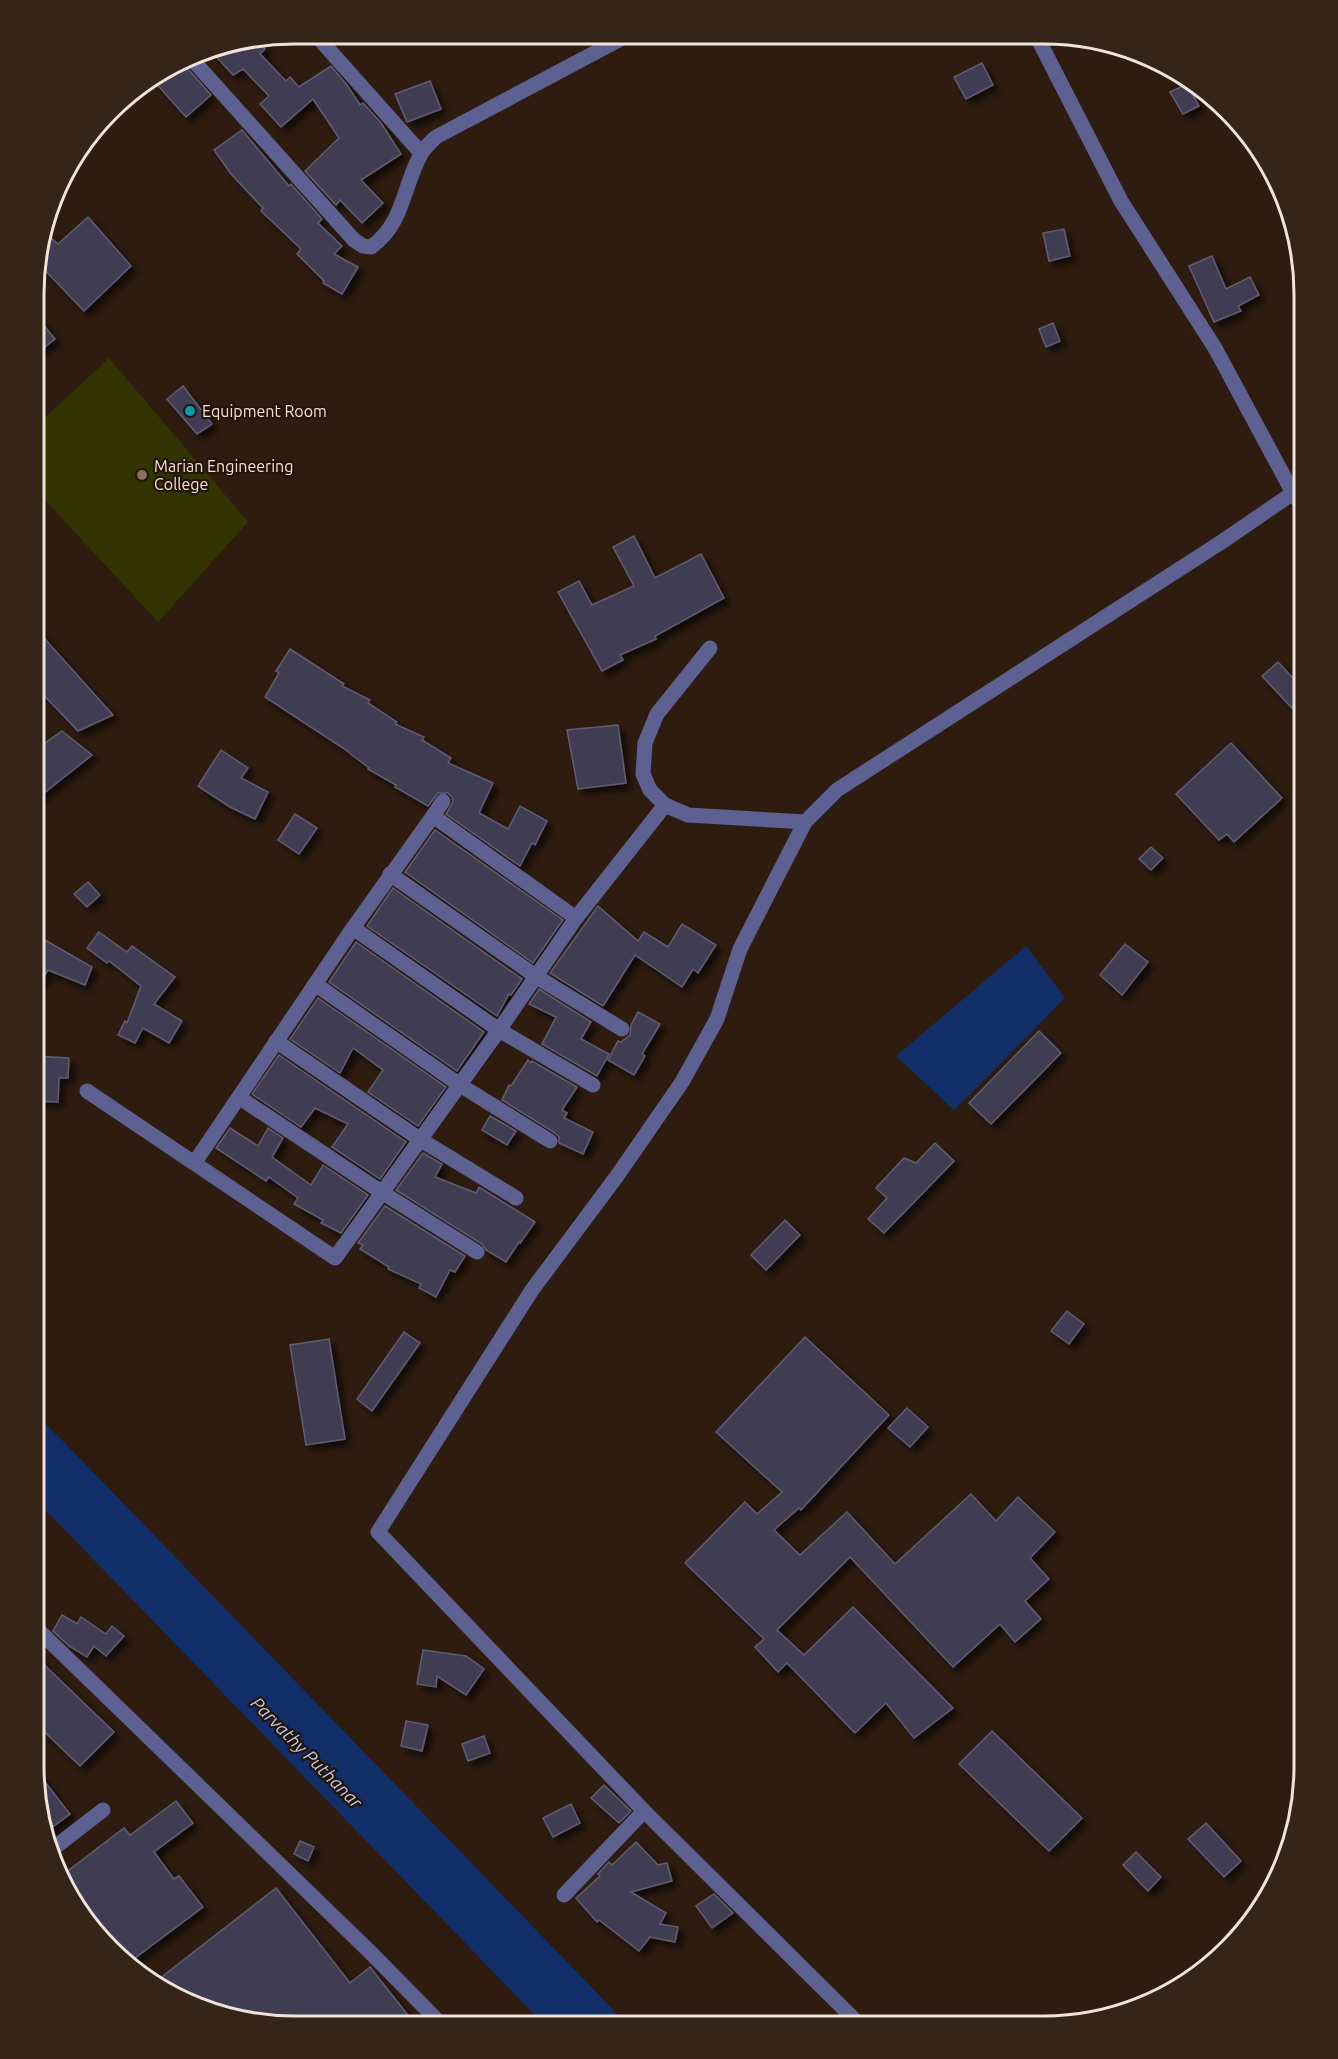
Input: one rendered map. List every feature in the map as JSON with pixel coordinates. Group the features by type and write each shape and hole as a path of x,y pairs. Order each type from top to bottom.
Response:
{"street":[{"path":"324,44 421,153"},
{"path":"196,64 354,240 363,246 371,247 382,238 396,219 421,153 436,136 611,44"},
{"path":"851,2016 644,1811 378,1532 532,1290 617,1176 682,1082 717,1019 740,949 805,822 837,790 1223,541 1293,493 1215,348 1121,201 1041,44"},
{"path":"710,648 657,714 645,743 643,774 650,790 665,805 688,814 805,822"},
{"path":"195,1162 352,928 443,801"},
{"path":"87,1091 335,1258 537,977 576,918 665,805"},
{"path":"434,816 576,918"},
{"path":"390,874 537,977 622,1029"},
{"path":"352,928 499,1030 593,1085"},
{"path":"315,984 460,1085 550,1141"},
{"path":"276,1041 421,1140 516,1198"},
{"path":"240,1098 477,1252"},
{"path":"44,1636 433,2016"},
{"path":"57,1846 103,1810"},
{"path":"564,1895 644,1811"}],"shaded area":[{"path":"109,358 248,522 158,622 44,499 44,419"}],"water":[{"path":"1026,946 1065,998 954,1110 896,1056"},
{"name":"Parvathy Puthanar","path":"44,1423 619,2016 535,2016 44,1508"}],"building":[{"path":"262,46 265,49 260,54 286,81 290,77 299,87 331,66 360,105 363,103 381,123 401,154 361,180 383,203 362,223 340,200 336,205 305,171 339,138 313,99 281,127 260,104 269,96 243,69 233,75 216,56"},
{"path":"982,63 993,85 966,99 954,77"},
{"path":"187,68 211,95 186,117 157,85"},
{"path":"430,81 441,109 407,122 395,94"},
{"path":"1183,86 1191,91 1199,106 1183,114 1170,92"},
{"path":"242,130 289,186 291,184 322,219 318,223 342,246 334,254 358,267 342,294 323,283 324,281 297,254 301,249 261,211 263,208 231,174 214,150"},
{"path":"88,217 131,266 84,311 45,270 50,237 58,244"},
{"path":"1064,229 1070,256 1049,261 1043,233"},
{"path":"1212,256 1226,289 1250,277 1259,295 1238,306 1241,311 1214,322 1189,266"},
{"path":"1053,323 1060,341 1046,347 1039,329"},
{"path":"44,326 55,339 44,348"},
{"name":"Equipment Room","path":"183,386 212,424 197,434 167,399"},
{"path":"634,536 655,578 701,554 724,598 655,636 656,639 620,655 623,660 602,671 558,592 579,581 592,605 634,586 613,547"},
{"path":"44,638 113,715 78,731 44,695"},
{"path":"290,649 344,684 342,686 370,700 368,703 397,722 395,724 424,737 422,740 451,758 448,763 493,783 479,813 508,829 520,806 547,821 535,845 532,843 520,866 446,814 453,802 448,793 438,793 428,806 368,769 343,748 265,697 279,673 276,671"},
{"path":"1278,662 1294,679 1294,710 1262,676"},
{"path":"618,725 626,783 578,789 567,730"},
{"path":"62,731 92,755 44,793 44,744"},
{"path":"1231,743 1282,798 1234,842 1227,834 1219,840 1176,794"},
{"path":"221,750 248,768 241,778 268,792 255,819 230,807 198,786"},
{"path":"295,814 317,828 299,854 278,840"},
{"path":"435,830 563,920 533,963 405,872"},
{"path":"1151,847 1163,858 1151,870 1139,859"},
{"path":"88,882 100,895 87,907 74,894"},
{"path":"393,888 522,979 511,995 509,994 497,1016 367,926"},
{"path":"598,906 638,941 644,932 668,947 682,924 716,945 698,973 693,969 682,987 635,955 603,1006 550,973"},
{"path":"99,932 127,952 132,946 175,977 154,1004 182,1021 169,1043 143,1028 135,1043 118,1035 125,1021 127,1023 141,986 109,961 107,963 87,948"},
{"path":"44,940 92,967 85,985 48,970 44,976"},
{"path":"356,942 484,1032 457,1071 329,982"},
{"path":"1125,944 1148,962 1122,995 1100,975"},
{"path":"539,989 591,1022 581,1039 609,1054 597,1076 542,1044 556,1017 529,1004"},
{"path":"318,998 446,1087 418,1126 368,1092 383,1070 353,1048 340,1073 290,1039"},
{"path":"638,1012 660,1024 642,1054 645,1056 634,1075 608,1060 618,1041 621,1042 630,1035 631,1025"},
{"path":"1039,1031 1061,1053 991,1124 969,1103"},
{"path":"279,1055 406,1142 380,1179 332,1147 348,1124 315,1108 301,1127 252,1094"},
{"path":"44,1057 69,1058 68,1078 59,1078 58,1102 44,1101"},
{"path":"528,1060 577,1087 562,1110 567,1113 564,1118 593,1132 583,1154 559,1143 559,1137 555,1133 502,1100 509,1085 511,1086"},
{"path":"490,1116 516,1131 507,1145 482,1130"},
{"path":"230,1128 258,1146 268,1128 283,1138 272,1157 311,1185 323,1165 368,1195 341,1233 321,1223 323,1220 294,1204 298,1198 269,1177 266,1181 216,1148"},
{"path":"935,1143 954,1161 884,1233 868,1219 887,1198 876,1188 904,1158 916,1163"},
{"path":"423,1153 442,1164 435,1177 476,1193 479,1187 535,1222 506,1262 486,1250 482,1244 396,1190"},
{"path":"385,1206 465,1256 455,1272 450,1270 436,1297 419,1288 421,1284 388,1269 389,1267 360,1249 363,1245 358,1243"},
{"path":"785,1220 800,1235 766,1270 751,1255"},
{"path":"1067,1311 1084,1324 1069,1344 1051,1331"},
{"path":"404,1332 420,1343 372,1411 357,1399"},
{"path":"805,1337 889,1415 801,1510 799,1508 774,1530 800,1555 847,1512 895,1564 971,1494 996,1521 1018,1497 1055,1532 1030,1558 1049,1579 1025,1601 1041,1619 1015,1642 1000,1624 953,1667 850,1557 777,1630 804,1655 853,1607 953,1708 914,1738 886,1703 855,1733 787,1663 778,1672 755,1647 764,1639 685,1563 745,1502 757,1514 782,1492 716,1432"},
{"path":"329,1339 345,1439 306,1445 290,1345"},
{"path":"907,1408 928,1427 910,1447 888,1428"},
{"path":"62,1615 77,1624 81,1617 106,1634 112,1626 124,1636 106,1656 94,1646 87,1657 69,1646 53,1631"},
{"path":"423,1650 466,1656 484,1669 466,1695 437,1676 436,1687 417,1684"},
{"path":"44,1665 114,1732 80,1766 44,1732"},
{"path":"406,1721 428,1725 422,1751 401,1746"},
{"path":"992,1731 1082,1818 1049,1851 959,1764"},
{"path":"484,1736 490,1753 468,1761 462,1744"},
{"path":"44,1781 70,1814 51,1828"},
{"path":"604,1785 631,1811 619,1823 591,1798"},
{"path":"176,1801 193,1823 154,1852 174,1879 179,1876 203,1907 135,1958 95,1918 67,1871 124,1828 130,1835"},
{"path":"571,1804 580,1823 553,1837 543,1818"},
{"path":"1206,1823 1241,1861 1224,1877 1188,1839"},
{"path":"300,1841 314,1847 308,1861 294,1854"},
{"path":"636,1842 658,1865 667,1863 672,1881 631,1892 666,1913 660,1924 678,1927 675,1942 650,1937 639,1951 599,1920 597,1922 576,1898 600,1876 598,1874 609,1862 612,1865"},
{"path":"1136,1852 1161,1877 1148,1891 1123,1865"},
{"path":"276,1888 350,1983 370,1967 409,2016 294,2016 245,2011 183,1990 161,1977"},
{"path":"714,1894 733,1913 712,1928 696,1906"}],"place":[{"name":"Equipment Room","path":"190,411"},
{"name":"Marian Engineering College","path":"142,475"}]}
